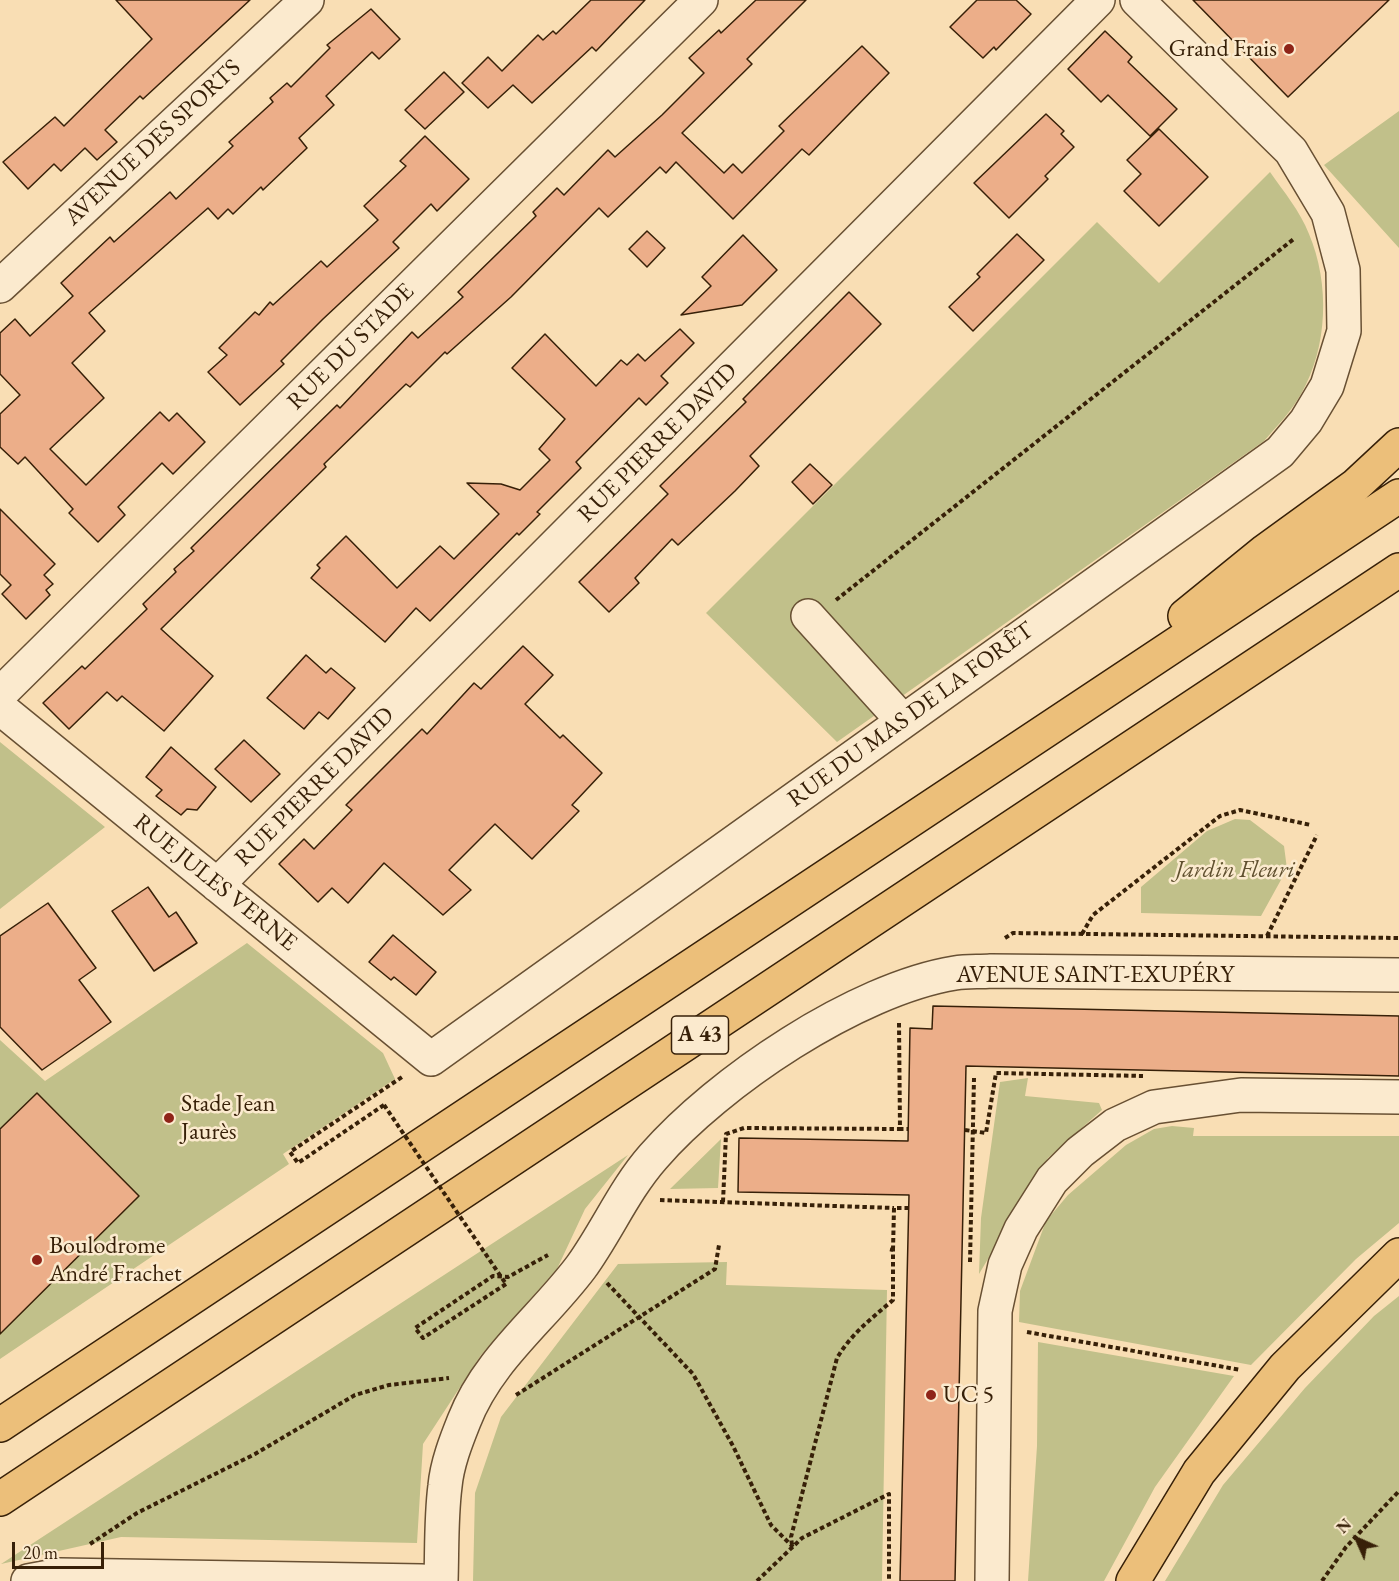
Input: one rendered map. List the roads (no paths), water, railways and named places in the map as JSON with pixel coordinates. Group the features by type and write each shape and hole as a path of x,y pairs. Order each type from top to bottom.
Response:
{"main road":[{"path":"1024,746 1265,551 1356,485 1399,445"},
{"name":"A 43","path":"0,1425 1399,496"},
{"name":"A 43","path":"0,1499 1399,570"},
{"path":"1133,1581 1198,1472 1285,1367 1399,1255"}],"street":[{"name":"AVENUE DES SPORTS","path":"0,286 307,0"},
{"name":"RUE DU STADE","path":"0,694 701,0"},
{"name":"RUE PIERRE DAVID","path":"218,885 1098,0"},
{"name":"RUE DU MAS DE LA FORÊT","path":"430,1059 1280,452 1306,421 1327,386 1344,331 1343,270 1328,213 1291,151 1137,0"},
{"path":"810,618 903,721"},
{"name":"RUE JULES VERNE","path":"0,708 430,1059"},
{"name":"AVENUE SAINT-EXUPÉRY","path":"441,1581 445,1484 465,1418 488,1373 581,1267 635,1180 653,1157 723,1092 772,1056 847,1012 894,990 955,973 991,971 1399,975"},
{"path":"992,1581 995,1311 1005,1266 1021,1229 1052,1180 1080,1152 1115,1125 1154,1107 1241,1095 1399,1097"},
{"path":"28,1581 60,1575 422,1581"}],"place":[{"name":"Grand Frais","path":"1289,49"},
{"name":"Stade Jean Jaurès","path":"169,1118"},
{"name":"Boulodrome André Frachet","path":"37,1260"},
{"name":"UC 5","path":"931,1395"}],"park label":[{"name":"Jardin Fleuri","path":"1235,870"}]}
